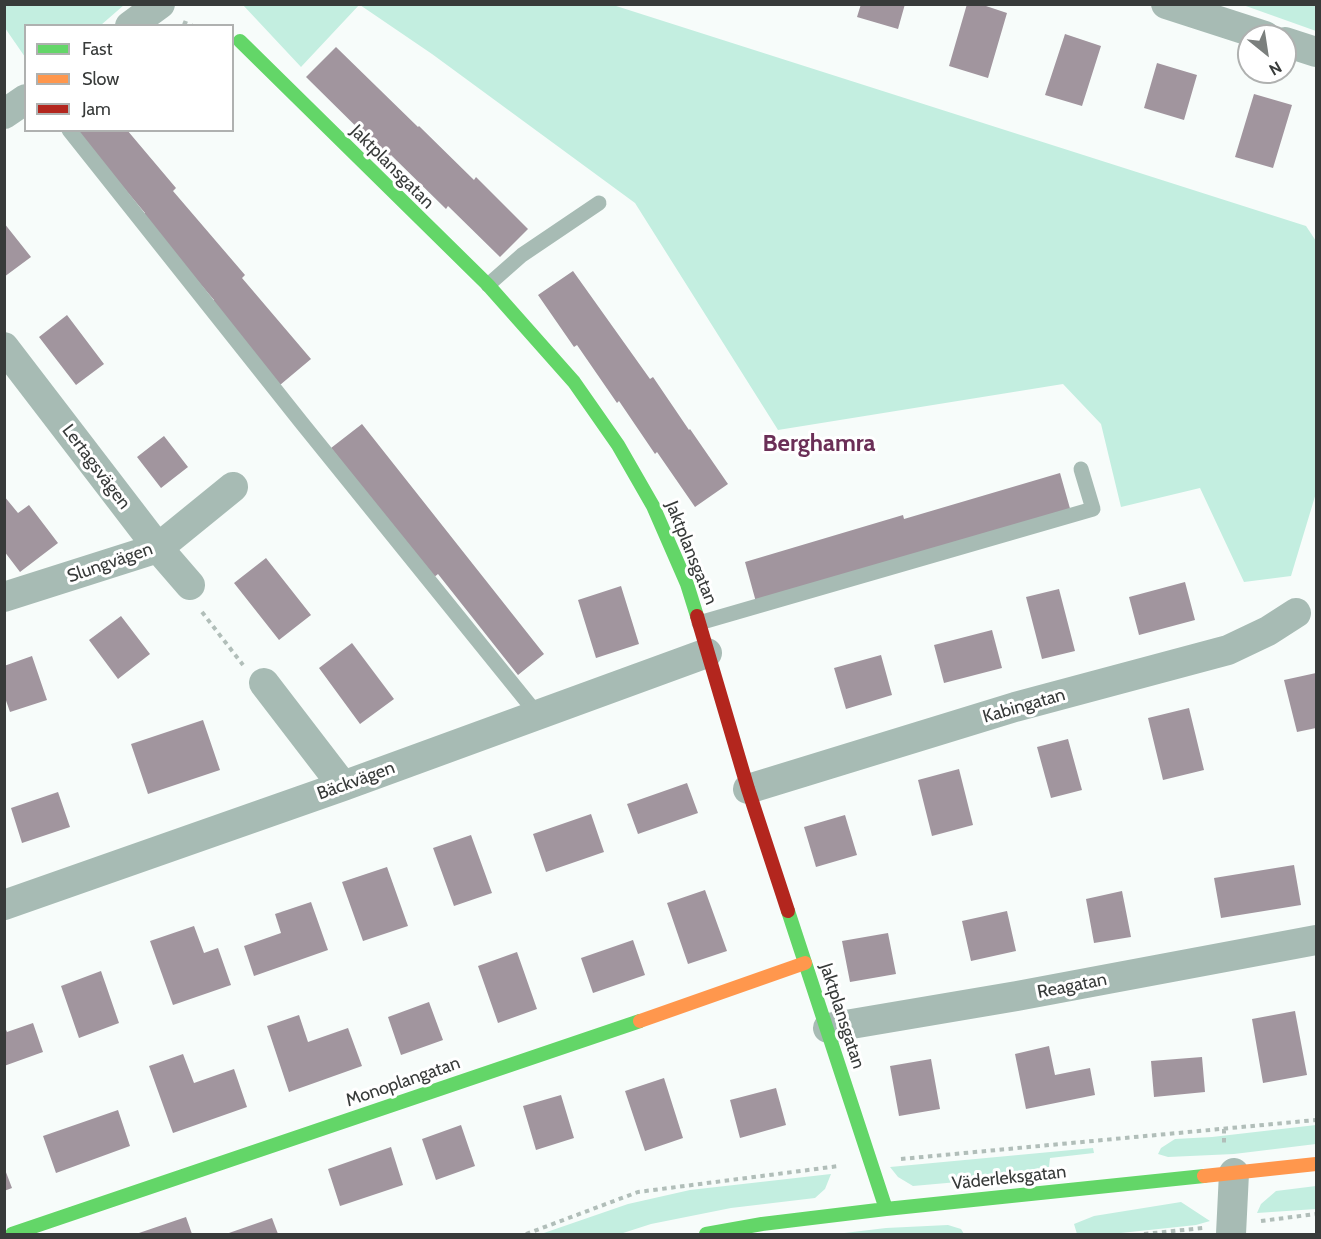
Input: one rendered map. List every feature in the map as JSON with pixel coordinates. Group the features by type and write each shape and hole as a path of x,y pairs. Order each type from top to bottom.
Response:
{"street":[{"path":"133,24 160,4"},
{"path":"1166,4 1237,27"},
{"name":"Jaktplansgatan","path":"240,42 488,285 574,382 618,445 653,506 687,584 748,789 886,1209"},
{"path":"1297,46 1317,52"},
{"path":"4,114 24,100"},
{"name":"Lertagsvägen","path":"4,347 158,548 190,585"},
{"name":"Slungvägen","path":"4,597 158,548 233,487"},
{"name":"Kabingatan","path":"748,789 1015,707 1227,650 1296,613"},
{"name":"Bäckvägen","path":"4,905 343,786 707,653"},
{"path":"264,683 343,786"},
{"name":"Reagatan","path":"828,1028 1017,996 1317,940"},
{"name":"Monoplangatan","path":"12,1234 744,986 805,963"},
{"name":"Väderleksgatan","path":"706,1234 762,1224 886,1209 1317,1164"},
{"path":"1231,1234 1234,1173"}],"lane":[{"path":"71,132 537,714"},
{"path":"488,285 522,255 599,203"},
{"path":"699,623 1093,509 1081,469"}],"path":[{"path":"190,585 195,603 255,681 264,683"},
{"path":"526,1234 638,1192 869,1162 1317,1120"}],"green space":[{"path":"5,4 124,5 102,24 24,24 24,56 5,28"},
{"path":"243,4 360,4 301,67 243,5"},
{"path":"360,5 613,5 1306,226 1316,241 1316,493 1291,576 1244,582 1200,488 1121,507 1101,424 1063,384 778,430 635,203 432,54"},
{"path":"1243,5 1316,5 1316,31"},
{"path":"1316,1125 1316,1144 1234,1154 1168,1157 1158,1154 1161,1148 1175,1139"},
{"path":"1093,1148 1094,1153 1050,1158 1049,1167 958,1182 913,1186 898,1177 890,1167"},
{"path":"831,1174 825,1189 815,1198 731,1208 651,1224 620,1234 541,1234 628,1204 690,1190"},
{"path":"1316,1186 1316,1209 1257,1213 1261,1204 1276,1191"},
{"path":"1181,1202 1210,1221 1196,1225 1121,1233 1077,1234 1074,1224 1094,1216"},
{"path":"948,1225 961,1229 964,1234 836,1234 886,1228"}],"building":[{"path":"861,4 905,4 898,29 857,17"},
{"path":"967,4 980,4 1007,13 988,78 949,66"},
{"path":"1065,34 1101,46 1082,106 1045,95"},
{"path":"336,47 474,180 476,177 528,229 500,257 448,206 446,209 391,155 388,158 306,77"},
{"path":"1157,63 1197,75 1184,120 1144,108"},
{"path":"1254,94 1292,105 1273,168 1235,157"},
{"path":"77,132 129,132 176,188 173,191 245,275 242,278 311,359 280,385 211,304 214,300 142,216 145,213"},
{"path":"4,223 31,257 4,277"},
{"path":"573,271 650,379 653,377 728,484 695,507 657,452 655,454 619,401 617,403 577,345 574,347 538,295"},
{"path":"67,315 104,364 76,385 39,337"},
{"path":"362,424 544,654 518,675 438,574 433,578 331,448"},
{"path":"164,436 188,467 161,488 137,457"},
{"path":"1060,473 1071,512 756,602 745,562 903,515 904,519"},
{"path":"4,496 18,513 29,505 58,543 20,572 4,551"},
{"path":"266,558 311,615 279,640 234,583"},
{"path":"1185,582 1195,620 1139,635 1129,597"},
{"path":"621,586 639,644 596,658 578,600"},
{"path":"1059,589 1075,651 1042,659 1026,597"},
{"path":"121,616 150,654 118,679 89,640"},
{"path":"992,630 1002,668 944,683 934,645"},
{"path":"352,643 394,699 360,724 319,668"},
{"path":"881,655 892,695 846,709 834,668"},
{"path":"32,656 47,700 10,712 4,695 4,666"},
{"path":"1316,673 1316,728 1297,732 1284,680"},
{"path":"1189,708 1204,770 1163,780 1148,718"},
{"path":"203,720 220,770 148,794 131,744"},
{"path":"1068,739 1082,790 1051,798 1037,747"},
{"path":"959,769 973,825 932,836 918,780"},
{"path":"687,783 698,813 638,834 627,804"},
{"path":"58,792 70,827 22,843 11,808"},
{"path":"591,814 604,852 546,872 533,834"},
{"path":"845,815 857,855 816,867 804,827"},
{"path":"471,835 492,893 454,906 433,848"},
{"path":"1294,865 1301,905 1221,918 1214,878"},
{"path":"387,867 408,926 363,941 342,882"},
{"path":"705,890 727,951 688,964 667,903"},
{"path":"1122,891 1131,937 1094,943 1086,899"},
{"path":"311,902 328,950 254,976 244,946 281,933 275,914"},
{"path":"1007,911 1016,951 971,961 962,921"},
{"path":"194,926 204,953 218,948 231,985 173,1005 150,941"},
{"path":"888,933 896,974 850,982 842,941"},
{"path":"633,940 645,975 593,993 581,958"},
{"path":"517,952 537,1009 498,1023 478,966"},
{"path":"101,971 119,1023 79,1038 61,986"},
{"path":"429,1002 443,1040 401,1055 388,1017"},
{"path":"1295,1011 1307,1075 1263,1083 1252,1019"},
{"path":"299,1015 308,1042 348,1028 362,1066 289,1092 267,1026"},
{"path":"33,1023 43,1052 4,1066 4,1025 7,1032"},
{"path":"1049,1046 1055,1075 1090,1068 1095,1095 1026,1109 1015,1054"},
{"path":"183,1054 194,1083 234,1069 247,1107 173,1133 149,1066"},
{"path":"1202,1057 1205,1092 1154,1097 1151,1061"},
{"path":"931,1059 940,1109 899,1116 890,1066"},
{"path":"664,1078 683,1138 645,1151 625,1091"},
{"path":"776,1088 786,1125 740,1138 730,1100"},
{"path":"561,1095 574,1138 536,1150 523,1106"},
{"path":"118,1110 130,1146 56,1173 43,1136"},
{"path":"461,1125 475,1166 436,1180 422,1139"},
{"path":"391,1147 403,1185 340,1206 328,1169"},
{"path":"4,1167 12,1188 4,1191"},
{"path":"186,1217 192,1234 136,1234"},
{"path":"272,1218 278,1234 226,1234"}],"traffic: fast":[{"path":"240,41 488,285 574,382 618,445 653,506 687,584 697,616"},
{"path":"788,911 886,1209"},
{"path":"12,1234 640,1021"},
{"path":"706,1234 762,1224 886,1209 1204,1176"}],"traffic: slow":[{"path":"640,1021 805,963"},
{"path":"1204,1176 1316,1164"}],"traffic: jam":[{"path":"697,616 748,789 788,911"}],"district":[{"name":"Berghamra","path":"819,444"}]}
